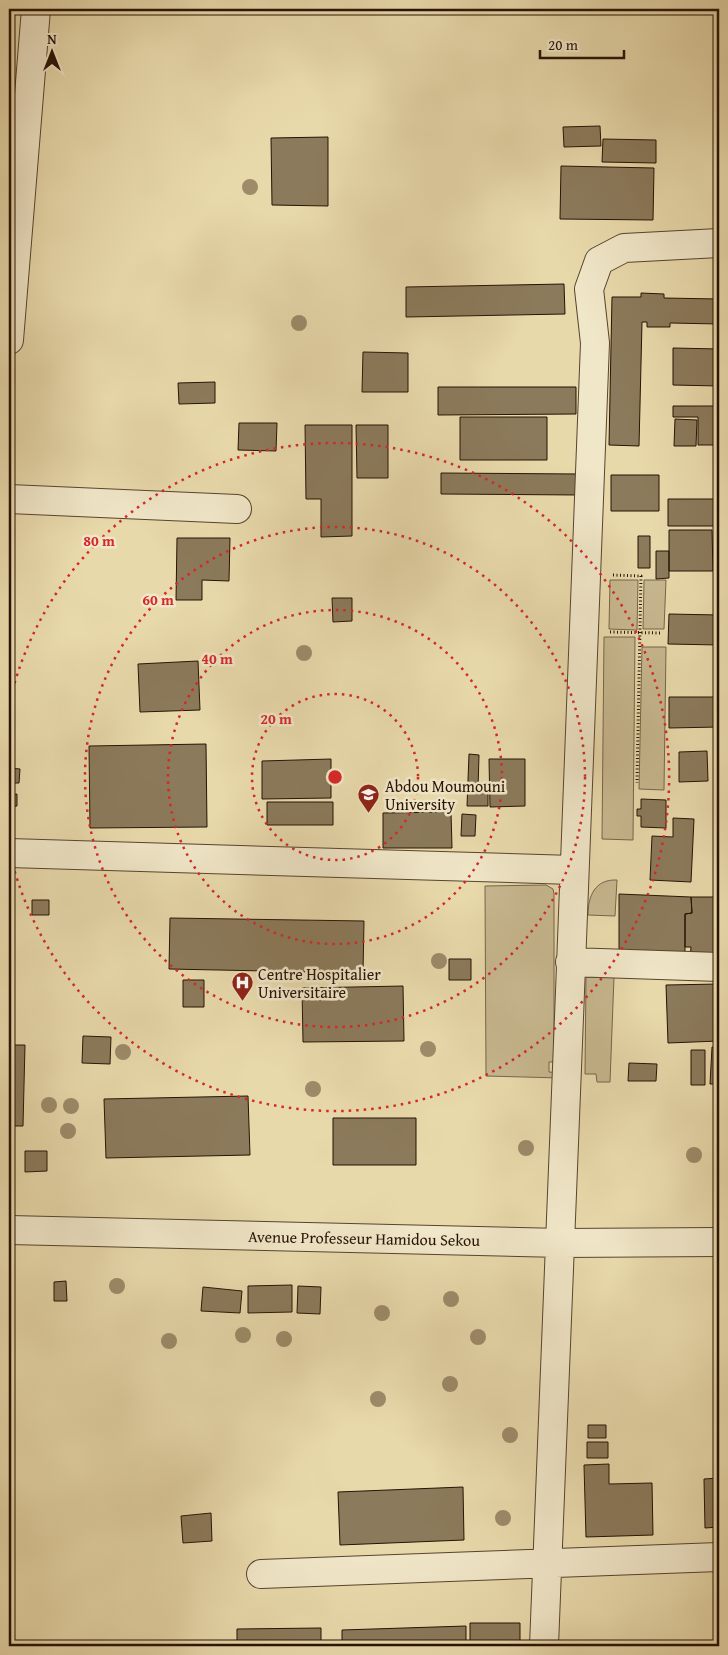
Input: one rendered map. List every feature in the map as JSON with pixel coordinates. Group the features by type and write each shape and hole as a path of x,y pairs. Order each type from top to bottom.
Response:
{"street":[{"path":"9,340 13,245 36,9"},
{"path":"544,1646 562,1243 573,870 595,343 589,289 599,261 624,248 719,243"},
{"path":"9,499 237,509"},
{"path":"9,853 573,870"},
{"path":"570,962 719,967"},
{"name":"Avenue Professeur Hamidou Sekou","path":"9,1230 562,1243 719,1242"},
{"path":"261,1574 719,1557"}],"path":[{"path":"637,783 641,576"},
{"path":"582,632 662,633"}],"shaded area":[{"path":"610,580 638,580 637,630 609,629"},
{"path":"644,580 666,580 664,629 643,629"},
{"path":"604,637 635,637 633,840 602,839"},
{"path":"642,647 666,647 664,790 639,789"},
{"path":"617,880 615,916 588,915 589,901 594,890 603,882"},
{"path":"546,885 553,889 554,894 554,1062 549,1062 549,1072 562,1073 561,1078 486,1076 485,886"},
{"path":"586,977 614,977 610,1082 597,1082 596,1074 585,1074"}],"building":[{"path":"600,126 601,146 564,147 563,127"},
{"path":"328,137 328,206 272,205 271,138"},
{"path":"603,139 656,140 656,163 602,162"},
{"path":"561,166 654,168 653,220 560,219"},
{"path":"564,284 565,314 406,317 406,287"},
{"path":"641,293 664,294 664,298 719,299 719,324 670,323 670,327 647,327 647,322 642,322 639,446 609,445 612,297 641,297"},
{"path":"673,348 719,349 719,386 673,385"},
{"path":"363,352 408,353 408,392 362,392"},
{"path":"215,382 215,403 179,404 178,383"},
{"path":"438,387 576,387 576,414 438,415"},
{"path":"673,406 719,406 719,445 698,445 698,417 673,417"},
{"path":"460,417 547,417 547,460 460,460"},
{"path":"675,419 697,420 696,446 674,446"},
{"path":"239,423 277,423 276,451 238,450"},
{"path":"305,425 352,425 352,536 321,537 321,499 306,499"},
{"path":"356,425 388,425 388,478 357,478"},
{"path":"441,473 578,474 578,495 441,494"},
{"path":"611,475 659,475 659,511 611,511"},
{"path":"719,492 719,551 718,551"},
{"path":"668,499 714,499 714,526 668,526"},
{"path":"669,530 712,530 713,571 669,571"},
{"path":"638,536 650,536 650,568 638,568"},
{"path":"177,538 230,538 229,581 202,580 202,600 176,600"},
{"path":"656,551 669,551 669,578 656,579"},
{"path":"332,598 352,598 352,621 333,622"},
{"path":"669,614 719,615 719,645 668,644"},
{"path":"198,661 200,710 140,712 138,664"},
{"path":"669,697 719,697 719,727 669,728"},
{"path":"206,744 207,827 90,828 89,746"},
{"path":"707,751 708,781 679,782 679,752"},
{"path":"469,754 479,755 478,789 488,789 488,806 467,806"},
{"path":"331,759 331,798 262,799 262,761"},
{"path":"489,759 525,759 525,806 490,807"},
{"path":"9,768 20,769 19,783 9,783"},
{"path":"17,794 17,806 9,807 9,795"},
{"path":"641,799 666,800 666,828 641,827 641,816 637,816 637,809 641,809"},
{"path":"267,802 333,802 333,825 267,825"},
{"path":"451,812 452,848 383,848 383,813"},
{"path":"462,814 476,815 475,836 461,836"},
{"path":"673,818 694,819 691,882 650,880 652,836 673,837"},
{"path":"619,894 691,897 692,913 685,914 685,959 619,957"},
{"path":"691,897 719,897 719,963 690,961 691,947 685,947 685,914 692,913"},
{"path":"32,900 49,900 49,915 32,915"},
{"path":"170,918 364,921 363,973 169,969"},
{"path":"449,959 471,959 471,980 449,980"},
{"path":"183,980 204,980 204,1007 183,1007"},
{"path":"719,984 719,1041 668,1043 666,985"},
{"path":"403,986 404,1041 303,1042 302,988"},
{"path":"83,1036 111,1037 110,1064 82,1063"},
{"path":"9,1045 25,1045 23,1126 9,1126"},
{"path":"712,1047 719,1048 719,1084 710,1084"},
{"path":"691,1050 705,1050 705,1085 691,1085"},
{"path":"629,1063 657,1064 656,1081 628,1081"},
{"path":"248,1096 250,1155 106,1158 104,1099"},
{"path":"333,1118 416,1118 416,1165 333,1165"},
{"path":"25,1151 47,1151 47,1171 25,1172"},
{"path":"66,1281 67,1301 54,1301 54,1282"},
{"path":"292,1285 292,1312 248,1313 248,1286"},
{"path":"298,1286 321,1287 320,1314 297,1313"},
{"path":"203,1287 242,1291 240,1313 201,1311"},
{"path":"588,1425 606,1425 606,1438 588,1438"},
{"path":"587,1442 608,1442 608,1458 587,1458"},
{"path":"609,1464 609,1484 652,1483 653,1535 586,1537 584,1465"},
{"path":"719,1478 719,1527 705,1528 704,1479"},
{"path":"463,1487 464,1540 340,1545 338,1492"},
{"path":"211,1513 212,1541 183,1543 181,1516"},
{"path":"470,1623 520,1623 520,1646 470,1646"},
{"path":"466,1626 466,1646 342,1646 342,1630"},
{"path":"321,1628 321,1646 237,1646 237,1629"}],"place":[{"name":"Abdou Moumouni University","path":"369,814"},
{"name":"Centre Hospitalier Universitaire","path":"242,1002"}]}
